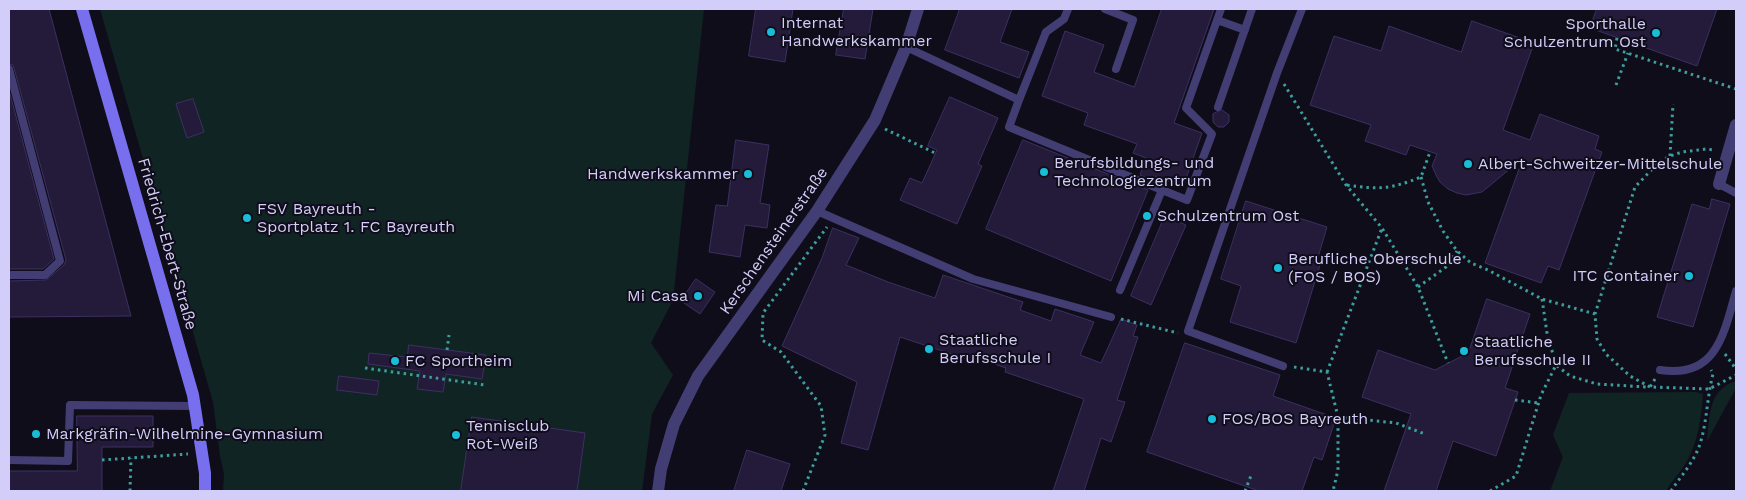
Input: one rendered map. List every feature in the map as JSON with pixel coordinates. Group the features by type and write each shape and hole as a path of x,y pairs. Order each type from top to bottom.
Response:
{"street":[{"name":"Friedrich-Ebert-Straße","path":"82,9 148,232 195,406 205,473 205,491"},
{"name":"Kerschensteinerstraße","path":"658,491 661,469 674,424 698,376 817,211 873,123 906,47 918,9"},
{"path":"1719,184 1732,153 1736,125"}],"lane":[{"path":"1068,9 1064,18 1046,32 1009,127 1187,200 1212,134 1186,108 1221,9"},
{"path":"1105,9 1133,20 1116,69"},
{"path":"1218,106 1252,9"},
{"path":"1283,366 1188,331 1277,73 1302,9"},
{"path":"1217,20 1245,30"},
{"path":"906,47 1019,100"},
{"path":"9,69 60,261 45,276 9,275"},
{"path":"1719,184 1736,193"},
{"path":"1120,290 1162,190"},
{"path":"817,211 973,279 1110,317"},
{"path":"1660,370 1685,370 1706,360 1718,346 1736,291"},
{"path":"9,460 68,461 70,405 195,406"}],"path":[{"path":"1617,38 1615,49 1736,89"},
{"path":"1616,85 1628,53"},
{"path":"1277,73 1346,185 1382,228 1418,287 1448,363"},
{"path":"1670,156 1673,104"},
{"path":"873,123 935,153"},
{"path":"1650,387 1630,376 1606,354 1597,339 1595,314 1635,187 1659,162 1670,156 1682,152 1706,149 1732,153"},
{"path":"1430,152 1421,178 1428,202 1457,251 1471,263 1542,299 1595,314"},
{"path":"1346,185 1372,189 1398,186 1421,178"},
{"path":"804,491 825,435 821,406 781,352 762,340 764,313 834,219"},
{"path":"1333,491 1338,470 1338,417 1327,372 1382,228"},
{"path":"1418,287 1446,267 1457,251"},
{"path":"1542,299 1547,333 1556,365 1570,376 1597,384 1709,389 1736,375"},
{"path":"1110,317 1181,333"},
{"path":"447,350 449,335"},
{"path":"1718,346 1736,369"},
{"path":"1671,491 1690,465 1700,446 1712,374 1706,360"},
{"path":"1490,491 1516,476 1541,395 1556,365"},
{"path":"1283,366 1327,372"},
{"path":"365,368 485,385"},
{"path":"1650,387 1660,370"},
{"path":"1514,400 1539,403"},
{"path":"1338,417 1396,423 1424,434"},
{"path":"102,460 188,454"},
{"path":"130,491 131,458"},
{"path":"1245,491 1252,473"}],"green space":[{"path":"100,9 704,9 673,300 651,343 673,375 652,414 642,491 223,491 224,474 213,402"},
{"path":"1736,381 1736,388 1707,441 1710,413 1715,397 1727,385"},
{"path":"1695,392 1703,394 1696,440 1689,458 1666,491 1550,491 1563,457 1553,435 1569,393"}],"building":[{"path":"9,9 49,9 131,316 9,317 9,281 46,280 64,265 66,260 14,68 13,65 9,64"},
{"name":"Internat Handwerkskammer","path":"756,9 793,9 785,62 749,56"},
{"name":"Internat Handwerkskammer","path":"844,9 873,9 865,59 836,55"},
{"path":"960,9 1012,9 1000,42 1029,52 1019,78 945,50"},
{"path":"1162,9 1214,9 1174,123 1202,133 1183,187 1154,176 1152,180 1140,175 1146,158 1133,153 1137,144 1084,125 1088,113 1042,96 1065,31 1104,45 1094,72 1134,87"},
{"name":"Sporthalle Schulzentrum Ost","path":"1597,9 1717,9 1697,66 1590,28"},
{"path":"1472,21 1534,43 1503,130 1530,140 1540,114 1599,136 1595,149 1602,152 1559,270 1548,266 1541,283 1485,263 1523,158 1482,192 1466,195 1457,193 1448,189 1440,182 1436,175 1432,166 1437,154 1410,145 1406,155 1365,141 1371,125 1310,105 1334,36 1381,51 1389,26 1461,52"},
{"path":"9,90 54,259 43,269 9,269"},
{"path":"950,97 998,118 978,164 982,166 957,224 900,200 910,178 922,183 937,150 928,146"},
{"path":"193,99 204,132 187,138 176,104"},
{"path":"1222,110 1229,115 1229,122 1224,127 1218,127 1213,122 1213,114"},
{"name":"Handwerkskammer","path":"736,140 769,145 760,203 770,205 767,228 745,225 740,257 709,252 716,205 727,206"},
{"path":"1023,140 1148,190 1111,281 986,229"},
{"name":"ITC Container","path":"1712,199 1730,204 1693,327 1657,317 1692,204 1709,209"},
{"path":"1246,201 1327,227 1316,264 1320,265 1296,343 1230,322 1241,286 1221,279"},
{"path":"1165,216 1186,225 1151,305 1131,296"},
{"path":"833,228 859,238 846,265 888,282 935,298 943,275 1023,302 1020,310 1051,321 1055,309 1094,322 1080,355 1101,363 1121,319 1137,325 1133,336 1138,337 1117,400 1125,402 1111,442 1101,438 1084,491 1053,491 1084,399 1005,372 1006,368 977,358 976,362 900,337 868,450 841,443 857,382 782,346 822,258"},
{"name":"Mi Casa","path":"696,279 715,292 700,314 681,301"},
{"path":"1487,299 1530,314 1505,388 1518,392 1496,456 1453,441 1436,491 1384,491 1411,414 1362,397 1378,350 1435,370 1468,353"},
{"name":"FOS/BOS Bayreuth","path":"1185,343 1280,375 1273,396 1336,418 1322,460 1314,457 1302,491 1259,491 1147,452"},
{"path":"409,345 486,355 482,379 446,374 443,392 417,389 420,371 368,364 369,353 407,357"},
{"path":"339,376 379,381 377,395 337,390"},
{"path":"77,416 153,416 153,447 102,447 102,491 9,491 9,471 77,471"},
{"path":"472,417 585,433 577,491 461,491"},
{"path":"747,450 790,464 781,491 734,491"}],"place":[{"name":"Internat Handwerkskammer","path":"771,32"},
{"name":"Sporthalle Schulzentrum Ost","path":"1656,33"},
{"name":"Albert-Schweitzer-Mittelschule","path":"1468,164"},
{"name":"Berufsbildungs- und Technologiezentrum","path":"1044,172"},
{"name":"Handwerkskammer","path":"748,174"},
{"name":"Schulzentrum Ost","path":"1147,216"},
{"name":"FSV Bayreuth - Sportplatz 1. FC Bayreuth","path":"247,218"},
{"name":"Berufliche Oberschule (FOS / BOS)","path":"1278,268"},
{"name":"ITC Container","path":"1689,276"},
{"name":"Mi Casa","path":"698,296"},
{"name":"Staatliche Berufsschule I","path":"929,349"},
{"name":"Staatliche Berufsschule II","path":"1464,351"},
{"name":"FC Sportheim","path":"395,361"},
{"name":"FOS/BOS Bayreuth","path":"1212,419"},
{"name":"Markgräfin-Wilhelmine-Gymnasium","path":"36,434"},
{"name":"Tennisclub Rot-Weiß","path":"456,435"}]}
